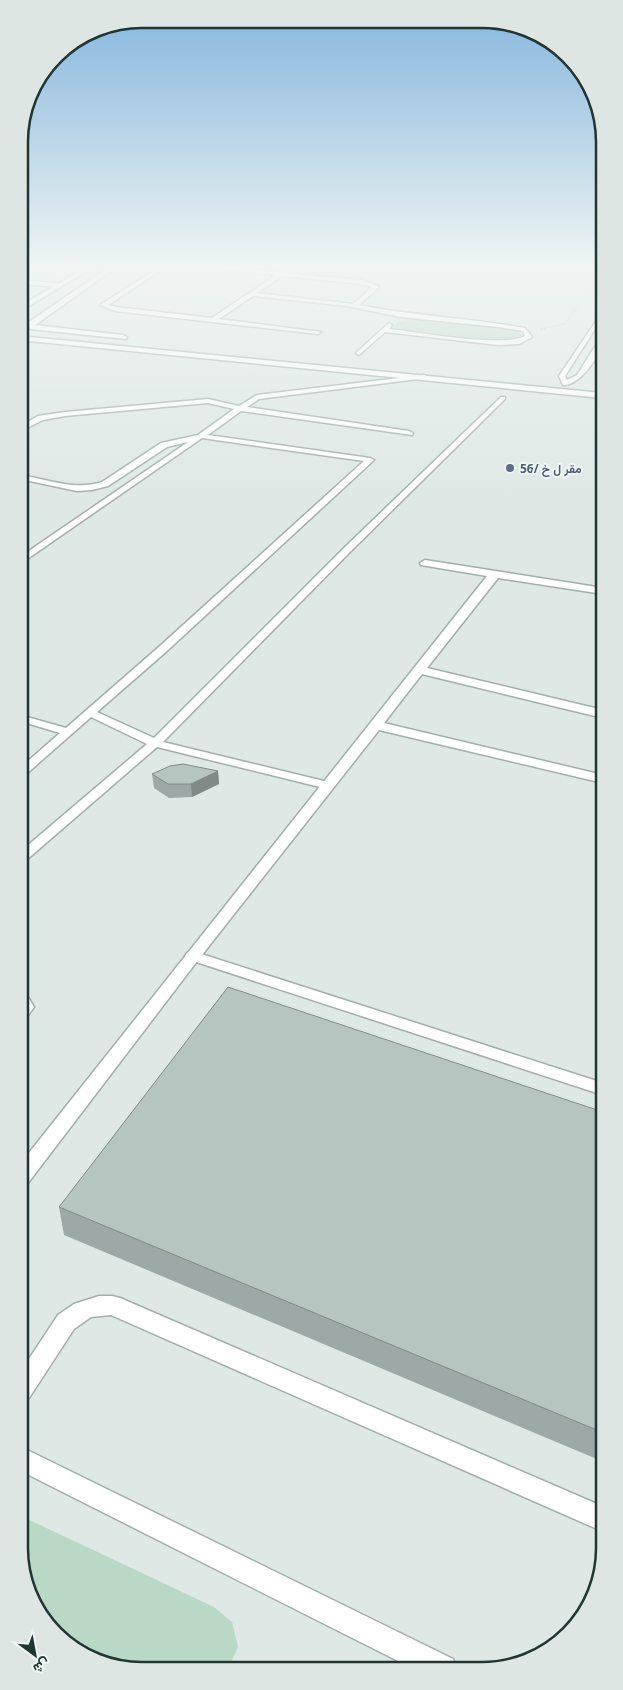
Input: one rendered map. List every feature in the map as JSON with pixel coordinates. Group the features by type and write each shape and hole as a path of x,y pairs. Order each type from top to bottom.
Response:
{"main road":[{"path":"97,344 424,377 563,388 596,388"},
{"path":"353,362 362,363"},
{"path":"411,368 563,388 596,395"},
{"path":"425,563 596,590"},
{"path":"28,1168 192,956 494,575"},
{"path":"419,670 596,712"},
{"path":"376,725 596,777"},
{"path":"28,1381 70,1318 87,1308 112,1305 595,1516"},
{"path":"28,1462 429,1662"}],"lane":[{"path":"359,353 369,344"},
{"path":"582,344 562,376 563,388 578,378 596,350"},
{"path":"576,352 593,354"},
{"path":"28,555 257,397 424,377"},
{"path":"28,852 155,743 346,550 503,398"},
{"path":"28,425 41,418 137,406 208,401 242,409 410,433"},
{"path":"28,479 77,489 92,488 105,484 164,445 201,436 370,460 91,714 28,767"},
{"path":"91,714 155,743 328,785"},
{"path":"28,720 69,732"},
{"path":"192,956 595,1087"}],"green space":[{"path":"28,1519 214,1607 232,1622 238,1647 231,1662 126,1662 91,1651 72,1639 61,1629 51,1618 39,1599 28,1564"}],"building":[{"path":"183,764 218,771 191,784 168,784 152,774 170,766"},
{"path":"228,987 595,1109 595,1429 59,1207"}],"place":[{"name":"مقر ل خ /56","path":"510,468"}]}
